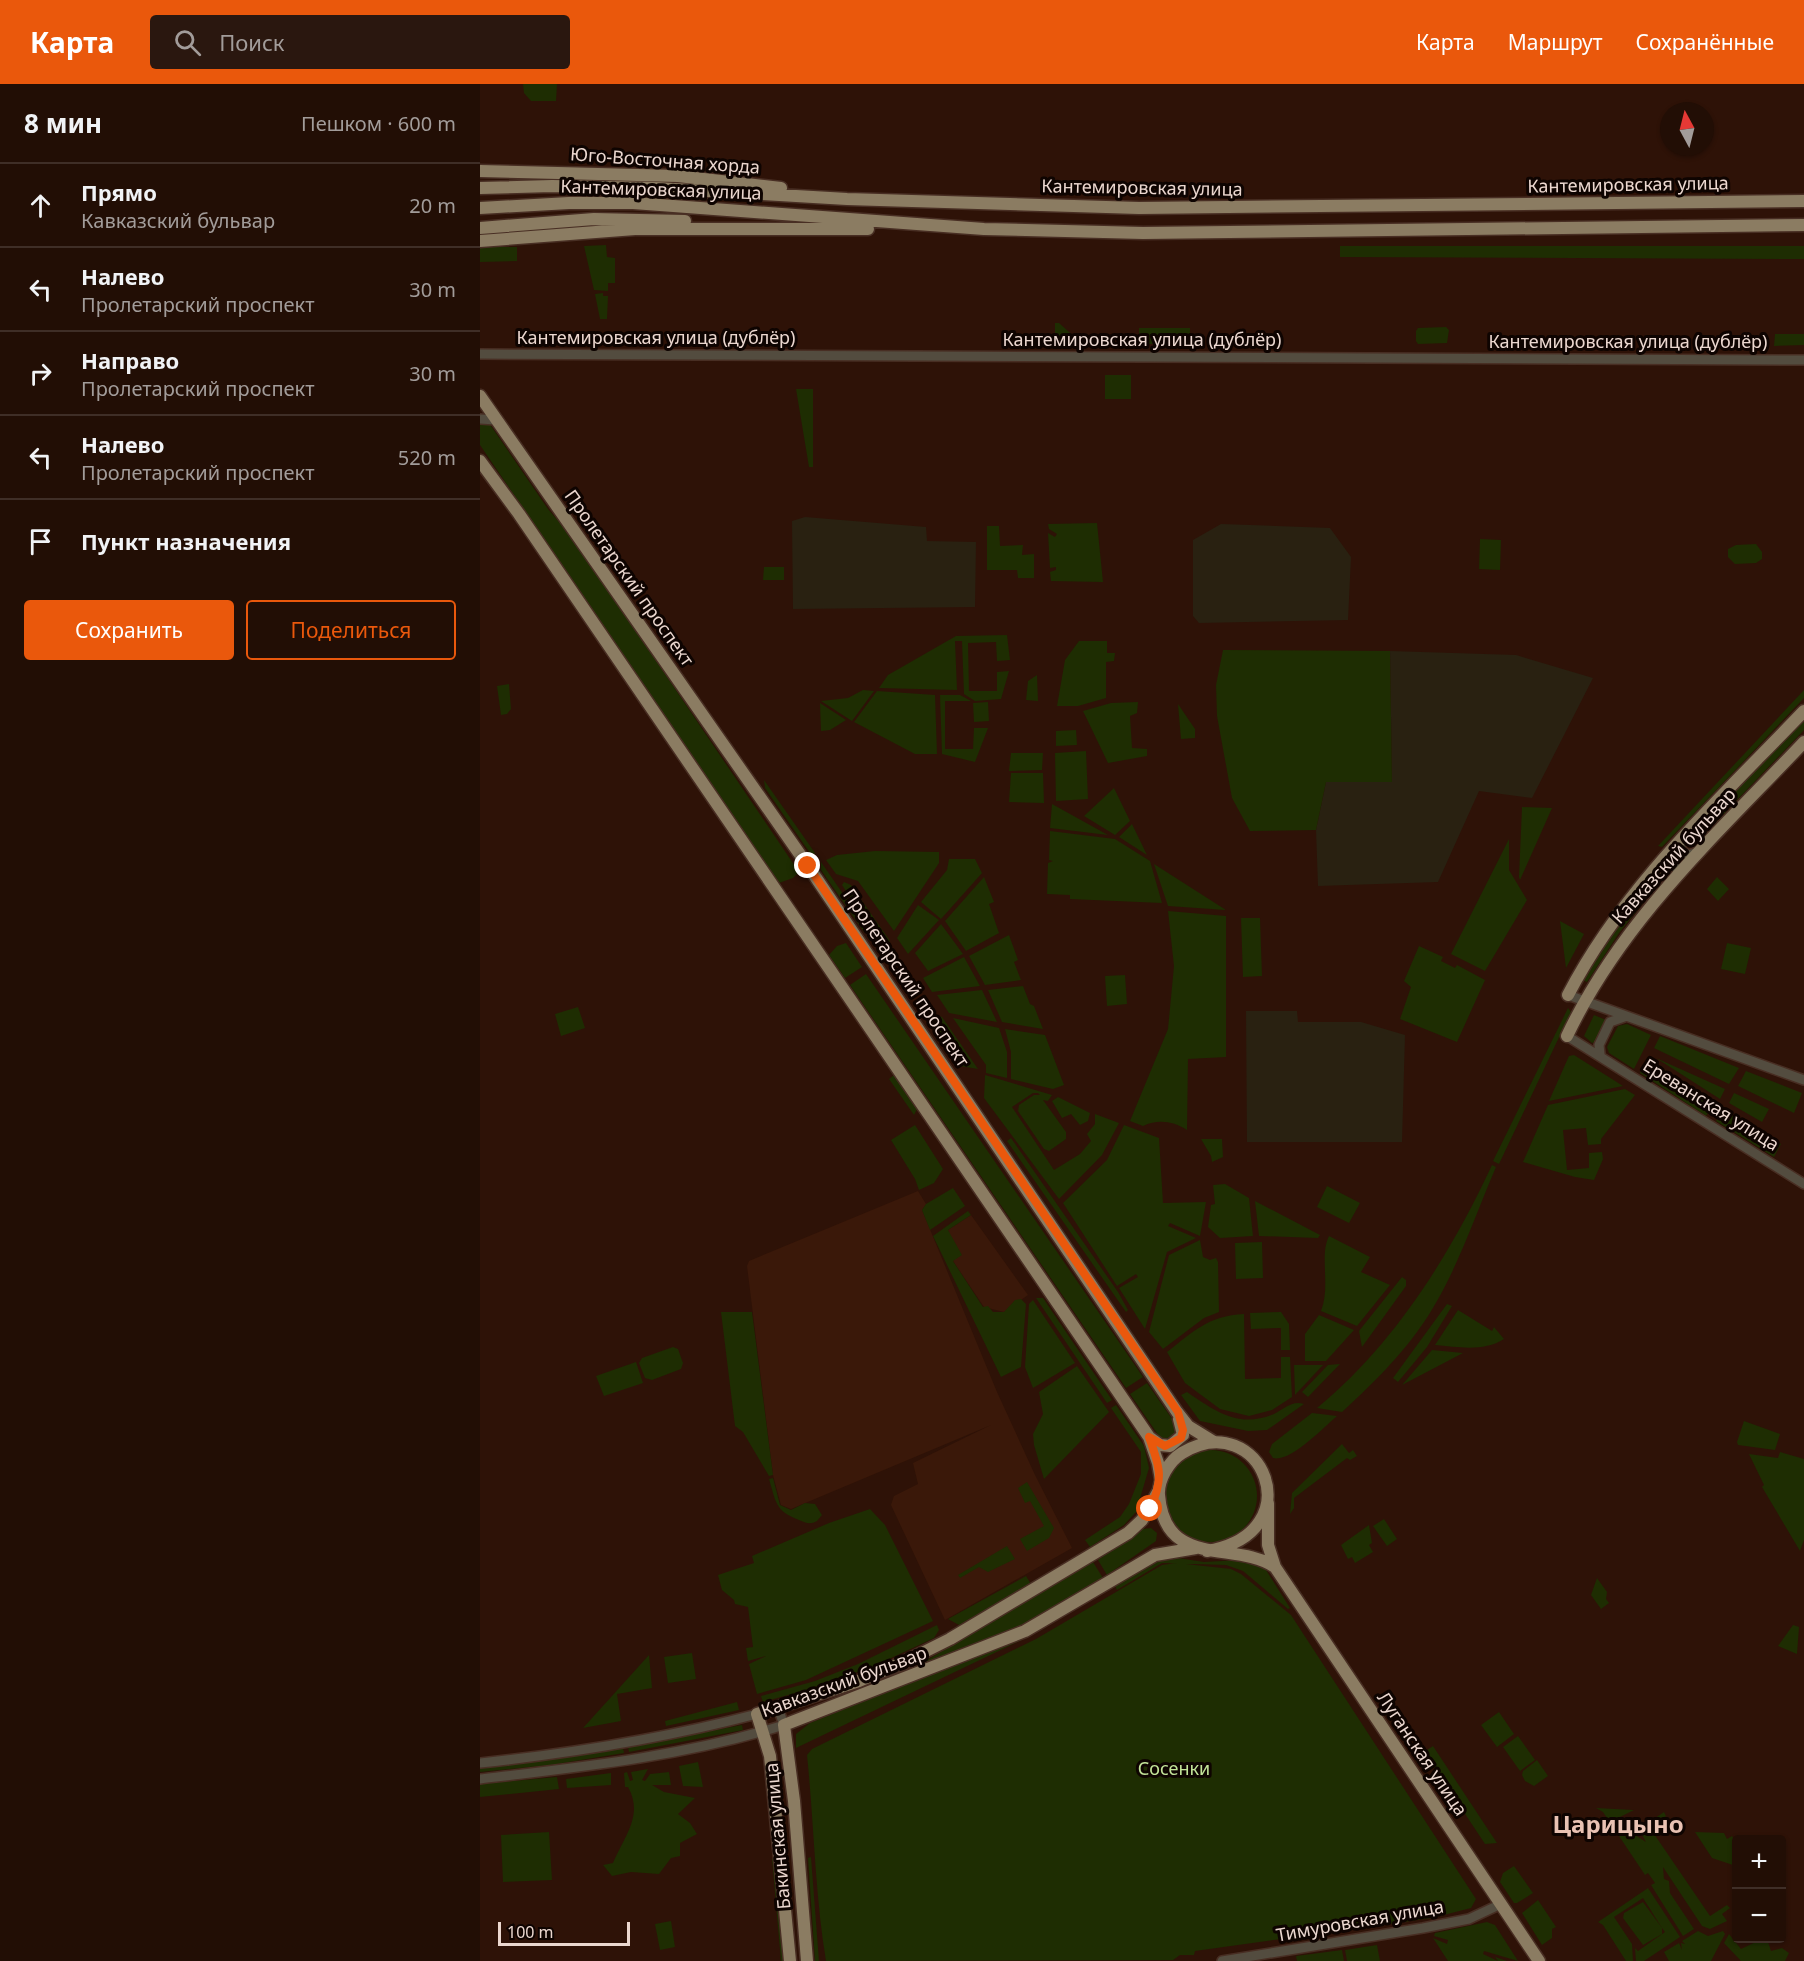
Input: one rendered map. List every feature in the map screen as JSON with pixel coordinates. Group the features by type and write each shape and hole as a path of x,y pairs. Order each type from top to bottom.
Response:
{"main road":[{"name":"Юго-Восточная хорда","path":"480,171 678,176 757,184 847,199"},
{"name":"Кантемировская улица","path":"480,188 552,186 656,188 847,199 1139,208 1804,201"},
{"name":"Кантемировская улица","path":"484,207 633,203 984,229 1143,232 1804,225"},
{"path":"480,228 594,219 752,222 839,220"},
{"path":"480,241 635,229 984,229"},
{"name":"Пролетарский проспект","path":"480,396 808,866 1178,1412 1188,1426 1214,1442"},
{"path":"480,461 519,514 1149,1437 1158,1463 1167,1523 1177,1536 1201,1549 1262,1558 1275,1567"},
{"name":"Кавказский бульвар","path":"1568,995 1600,940 1660,865 1804,711"},
{"name":"Кавказский бульвар","path":"1567,1036 1584,1001 1621,943 1698,851 1804,742"},
{"path":"1149,1437 1165,1446 1181,1438 1183,1430 1178,1412"},
{"path":"1160,1486 1179,1455 1214,1442 1231,1443 1258,1463 1266,1481 1268,1503 1260,1523 1253,1531 1230,1545 1201,1549"},
{"name":"Кавказский бульвар","path":"758,1714 859,1681 950,1639 1128,1533 1142,1520 1160,1486"},
{"name":"Луганская улица","path":"1268,1503 1268,1545 1275,1567 1539,1961"},
{"name":"Кавказский бульвар","path":"784,1725 820,1713 1025,1631 1155,1555 1201,1549"},
{"name":"Бакинская улица","path":"758,1714 770,1756 778,1819 790,1961"},
{"name":"Бакинская улица","path":"784,1725 794,1801 807,1961"}],"street":[{"name":"Кантемировская улица (дублёр)","path":"480,354 1804,360"},
{"path":"480,419 495,420"},
{"path":"1683,839 1681,849 1685,854 1692,855 1698,851"},
{"path":"1660,865 1666,862 1675,865 1678,872 1675,878"},
{"path":"1568,995 1804,1080"},
{"path":"1600,1054 1599,1045 1610,1022 1624,1017"},
{"name":"Ереванская улица","path":"1567,1036 1600,1054 1804,1184"},
{"name":"Бакинская улица","path":"778,1708 784,1725"},
{"name":"Кавказский бульвар","path":"480,1763 574,1752 662,1737 758,1714"},
{"name":"Кавказский бульвар","path":"480,1779 609,1763 762,1732 784,1725"},
{"name":"Тимуровская улица","path":"1222,1961 1469,1919 1501,1904"}],"shaded area":[{"path":"805,517 926,527 927,541 976,542 975,607 793,609 792,521"},
{"path":"1221,524 1330,528 1351,557 1348,620 1199,623 1193,616 1193,540"},
{"path":"1390,651 1516,655 1593,678 1532,798 1479,791 1438,882 1318,886 1316,830 1326,782 1392,782"},
{"path":"1246,1011 1297,1011 1298,1022 1361,1022 1405,1035 1402,1142 1247,1142"},
{"path":"918,1191 926,1204 922,1210 997,1392 1072,1548 945,1620 891,1505 894,1496 918,1484 913,1463 991,1425 791,1509 781,1505 773,1475 747,1266 749,1261"},
{"path":"971,1215 1028,1295 1004,1312 984,1307 953,1261 948,1230"}],"green space":[{"path":"523,84 557,84 556,101 531,101 524,93"},
{"path":"606,245 607,257 615,258 615,283 608,283 608,291 594,290 584,246"},
{"path":"1340,246 1804,246 1804,259 1340,257"},
{"path":"480,247 517,247 517,261 480,262"},
{"path":"603,293 603,296 608,296 607,319 600,319 595,294"},
{"path":"1055,323 1059,323 1087,348 1055,348"},
{"path":"1446,327 1449,330 1447,343 1418,344 1416,341 1418,328"},
{"path":"1139,328 1190,328 1190,344 1139,344"},
{"path":"1775,334 1804,334 1804,345 1774,346"},
{"path":"1105,375 1131,375 1131,399 1105,399"},
{"path":"796,389 813,389 813,467 809,467"},
{"path":"489,423 548,509 573,538 799,872 793,878 779,883 480,445 480,424"},
{"path":"1097,523 1103,582 1051,581 1050,572 1056,570 1056,567 1050,568 1048,533 1055,537 1057,534 1049,529 1048,524"},
{"path":"987,526 999,526 1000,546 1023,545 1022,555 1034,554 1034,578 1018,578 1017,570 987,570"},
{"path":"1480,539 1501,540 1500,570 1479,569"},
{"path":"1756,544 1762,552 1762,559 1756,563 1735,564 1728,557 1728,549 1736,545"},
{"path":"764,567 784,567 784,580 763,580"},
{"path":"1007,635 1010,660 997,661 996,642 968,643 969,691 997,691 997,672 1009,671 1001,699 975,701 964,694 962,641 955,641 957,690 879,688 888,675 956,636"},
{"path":"1079,641 1107,641 1107,653 1115,653 1114,661 1106,662 1106,698 1078,706 1057,706 1065,660"},
{"path":"1223,650 1390,651 1392,782 1326,782 1316,830 1250,831 1232,798 1217,716 1216,685"},
{"path":"1037,675 1038,701 1026,700 1028,681"},
{"path":"509,684 511,709 507,714 501,715 497,686"},
{"path":"863,690 874,691 852,721 821,701 848,698"},
{"path":"1804,690 1804,698 1662,847 1658,846"},
{"path":"877,691 935,695 937,754 915,754 854,722"},
{"path":"940,695 960,695 971,701 945,701 945,749 973,749 974,728 988,728 975,762 942,754"},
{"path":"988,702 989,721 974,722 973,703"},
{"path":"1138,702 1137,713 1130,716 1132,748 1147,749 1147,756 1108,763 1083,711 1111,703"},
{"path":"820,703 846,720 830,730 821,731"},
{"path":"1178,704 1195,729 1195,738 1181,739"},
{"path":"1804,720 1804,730 1693,846 1688,846 1687,839"},
{"path":"1076,730 1077,745 1056,746 1056,731"},
{"path":"1086,751 1088,799 1056,801 1055,753"},
{"path":"1011,753 1043,753 1042,770 1009,771"},
{"path":"1011,773 1043,773 1044,803 1009,802"},
{"path":"764,780 814,854 810,853 765,788"},
{"path":"1114,788 1130,821 1115,835 1084,816"},
{"path":"1052,804 1108,835 1050,828"},
{"path":"1522,807 1552,808 1520,880 1519,877"},
{"path":"1132,824 1147,855 1119,837"},
{"path":"1050,831 1115,839 1150,861 1162,903 1070,899 1070,895 1047,894 1048,863 1053,861 1049,860"},
{"path":"1509,839 1509,870 1527,900 1485,971 1451,954"},
{"path":"875,851 939,852 939,863 894,931 858,881 836,874 826,860 837,855"},
{"path":"949,859 975,859 982,873 941,919 921,902 947,870"},
{"path":"821,862 868,930 864,932 821,870"},
{"path":"1154,864 1226,910 1168,906"},
{"path":"1667,865 1671,868 1619,933 1587,982 1582,980 1639,896"},
{"path":"984,877 994,902 989,904 999,933 966,951 945,921"},
{"path":"1717,877 1729,889 1718,901 1707,889"},
{"path":"844,882 851,885 890,941 884,949 842,885"},
{"path":"918,905 939,920 908,954 897,938"},
{"path":"1168,911 1226,916 1226,1057 1188,1059 1187,1130 1165,1122 1154,1122 1143,1126 1130,1121 1168,1029 1174,966"},
{"path":"1241,918 1260,918 1262,976 1243,977"},
{"path":"1560,921 1584,934 1566,968"},
{"path":"941,924 963,954 928,971 915,953"},
{"path":"1009,935 1018,960 1014,962 1021,980 985,985 969,956"},
{"path":"846,943 862,967 845,978 829,955 837,946"},
{"path":"1727,943 1751,948 1745,974 1721,969"},
{"path":"1419,946 1443,957 1441,961 1455,968 1457,965 1485,980 1457,1042 1400,1019 1411,987 1404,981"},
{"path":"964,957 980,986 932,992 923,978"},
{"path":"866,974 1143,1377 1126,1388 850,985"},
{"path":"1125,975 1127,1004 1107,1006 1105,976"},
{"path":"1023,986 1043,1029 1002,1022 988,990"},
{"path":"982,990 997,1022 949,1013 937,995"},
{"path":"578,1007 585,1028 561,1036 555,1014"},
{"path":"1568,1008 1571,1012 1499,1164 1493,1161"},
{"path":"928,1013 942,1017 978,1069 960,1066"},
{"path":"1594,1015 1606,1020 1597,1041 1592,1043 1584,1036"},
{"path":"953,1018 999,1028 1007,1052 1007,1078 986,1073 986,1065"},
{"path":"1627,1024 1651,1035 1634,1069 1609,1053 1607,1047 1618,1026"},
{"path":"1005,1029 1045,1035 1064,1085 1053,1089 1011,1079 1011,1052"},
{"path":"1660,1036 1739,1068 1729,1084 1654,1048"},
{"path":"1574,1055 1623,1086 1549,1101 1569,1056"},
{"path":"1656,1058 1725,1089 1720,1099"},
{"path":"1647,1059 1716,1102 1706,1116 1640,1073"},
{"path":"1746,1071 1802,1093 1794,1113 1738,1086"},
{"path":"894,1075 917,1109 914,1115 889,1079"},
{"path":"985,1075 1052,1095 1048,1101 1043,1100 1066,1132 1066,1139 1049,1151 1044,1149 1018,1111 1019,1105 1034,1095 1040,1095 1033,1093 1012,1107 1054,1170 1080,1154 1091,1141 1087,1134 1095,1124 1095,1114 1119,1123 1102,1155 1059,1199 984,1098"},
{"path":"1625,1089 1635,1095 1601,1139 1601,1144 1588,1145 1586,1128 1563,1130 1567,1170 1589,1168 1589,1153 1602,1152 1603,1159 1594,1180 1523,1162 1548,1105"},
{"path":"1734,1093 1769,1109 1762,1122 1729,1103"},
{"path":"1058,1097 1090,1113 1088,1121 1080,1125 1071,1114 1062,1118 1052,1101"},
{"path":"1723,1110 1781,1144 1774,1157 1716,1121"},
{"path":"915,1125 943,1169 934,1183 919,1190 915,1179 891,1140"},
{"path":"1124,1125 1159,1138 1163,1203 1206,1202 1200,1236 1170,1223 1168,1226 1196,1238 1167,1252 1145,1329 1119,1288 1138,1277 1136,1274 1117,1286 1063,1203 1107,1160"},
{"path":"1011,1138 1118,1292 1128,1310 1126,1312 1007,1141"},
{"path":"1201,1139 1222,1139 1223,1157 1212,1162"},
{"path":"1492,1165 1496,1167 1461,1252 1428,1317 1381,1374 1342,1412 1317,1408 1371,1356 1418,1297 1458,1232"},
{"path":"1225,1184 1249,1198 1253,1236 1220,1238 1208,1227 1211,1205 1215,1204 1213,1185"},
{"path":"1327,1186 1360,1203 1349,1223 1317,1207"},
{"path":"953,1188 965,1206 930,1230 922,1210 926,1204"},
{"path":"1255,1201 1320,1235 1318,1238 1259,1236"},
{"path":"968,1211 971,1215 948,1230 962,1255 953,1261 983,1307 988,1306 993,1312 1004,1312 1015,1300 1021,1299 1026,1304 1021,1367 1001,1377 933,1236"},
{"path":"1329,1236 1370,1257 1361,1272 1390,1285 1357,1326 1321,1311 1325,1291 1325,1252"},
{"path":"1200,1240 1203,1257 1210,1260 1216,1258 1218,1262 1219,1312 1204,1318 1163,1349 1149,1332 1169,1255"},
{"path":"1262,1242 1263,1278 1236,1279 1235,1243"},
{"path":"1402,1277 1406,1280 1406,1286 1362,1347 1359,1331"},
{"path":"1036,1298 1043,1298 1112,1400 1107,1403"},
{"path":"1033,1300 1075,1363 1033,1388 1025,1367 1029,1304"},
{"path":"1447,1304 1452,1306 1427,1347 1398,1382 1393,1378"},
{"path":"1458,1310 1492,1331 1494,1327 1504,1339 1479,1347 1435,1345"},
{"path":"721,1312 752,1312 773,1475 769,1476 743,1432 735,1426"},
{"path":"1281,1312 1289,1324 1290,1350 1281,1350 1281,1328 1251,1329 1250,1313"},
{"path":"1244,1314 1245,1379 1281,1378 1281,1357 1290,1357 1292,1397 1272,1410 1249,1416 1220,1409 1185,1383 1167,1352 1211,1321"},
{"path":"1319,1315 1354,1330 1326,1361 1305,1361 1305,1334"},
{"path":"673,1347 678,1349 683,1363 681,1369 652,1380 645,1378 639,1363 642,1358"},
{"path":"1432,1350 1463,1353 1402,1385"},
{"path":"636,1362 643,1383 604,1396 596,1376"},
{"path":"1340,1364 1308,1397 1302,1392 1328,1365"},
{"path":"1294,1365 1323,1365 1295,1395"},
{"path":"1077,1366 1109,1412 1044,1479 1033,1434 1043,1414 1039,1392"},
{"path":"1147,1383 1179,1429 1180,1433 1169,1443 1161,1439 1130,1394"},
{"path":"1187,1392 1207,1406 1238,1419 1261,1418 1292,1404 1304,1404 1267,1430 1248,1431 1200,1421 1181,1395"},
{"path":"1116,1405 1144,1446 1149,1468 1136,1512 1124,1525 1090,1547 1085,1540 1120,1517 1129,1504 1141,1474 1141,1452 1111,1408"},
{"path":"1312,1413 1337,1416 1297,1450 1280,1458 1273,1458 1269,1452 1272,1444"},
{"path":"1744,1421 1780,1434 1775,1450 1738,1445"},
{"path":"1342,1444 1349,1453 1353,1450 1357,1456 1350,1460 1347,1458 1294,1498 1294,1508 1290,1514 1292,1493"},
{"path":"1211,1450 1229,1453 1244,1463 1254,1478 1257,1496 1254,1514 1244,1529 1229,1539 1211,1542 1193,1539 1178,1529 1168,1514 1165,1496 1168,1478 1178,1463 1193,1453"},
{"path":"1780,1452 1804,1459 1804,1540 1800,1551 1762,1487 1764,1485 1749,1454 1778,1458"},
{"path":"773,1478 780,1505 791,1510 805,1503 815,1504 822,1515 817,1521 806,1523 785,1513 775,1500 769,1479"},
{"path":"1027,1482 1054,1528 1049,1538 1027,1551 1020,1539 1044,1526 1030,1501 1025,1503 1018,1488"},
{"path":"870,1509 885,1525 933,1621 806,1680 757,1694 749,1664 766,1656 748,1661 746,1648 753,1647 748,1607 735,1604 734,1600 722,1590 718,1575 754,1563 752,1556 829,1523"},
{"path":"1384,1519 1397,1539 1387,1546 1373,1526"},
{"path":"1369,1525 1372,1543 1369,1545 1373,1552 1355,1563 1352,1557 1348,1559 1341,1545"},
{"path":"1151,1528 1157,1533 1156,1541 1107,1575 1098,1560 1142,1529"},
{"path":"1007,1546 1015,1559 988,1572 979,1567 960,1578 958,1575"},
{"path":"1178,1558 1204,1562 1240,1560 1259,1565 1266,1570 1290,1608 1288,1609 1243,1571 1226,1565 1162,1563 1117,1590 1115,1586 1158,1560"},
{"path":"1093,1562 1103,1578 1023,1625 986,1643 907,1672"},
{"name":"Сосенки","path":"1177,1563 1231,1569 1241,1574 1291,1615 1476,1899 1471,1908 1432,1918 1195,1951 1194,1955 1180,1955 1173,1960 826,1961 819,1911 807,1755 812,1749 1036,1639 1162,1565"},
{"path":"1026,1576 1031,1584 959,1625 948,1619"},
{"path":"1597,1578 1607,1592 1606,1599 1609,1603 1601,1609 1591,1595"},
{"path":"937,1625 939,1630 934,1638 872,1667 763,1702 761,1696 815,1681 858,1664"},
{"path":"1793,1625 1799,1627 1797,1654 1778,1646"},
{"path":"1029,1634 1030,1636 796,1748 796,1734 810,1723"},
{"path":"692,1653 696,1679 668,1683 664,1657"},
{"path":"649,1655 652,1688 617,1694 621,1721 583,1728"},
{"path":"737,1702 739,1710 666,1726 665,1721"},
{"path":"1499,1712 1514,1734 1497,1747 1481,1725"},
{"path":"742,1725 743,1730 629,1752 628,1747"},
{"path":"1518,1736 1535,1760 1520,1771 1503,1747"},
{"path":"1433,1746 1497,1843 1485,1844 1424,1752"},
{"path":"623,1748 624,1753 550,1765 480,1772 480,1766"},
{"path":"1537,1760 1548,1776 1534,1786 1525,1781 1522,1775 1523,1771"},
{"path":"698,1762 703,1787 683,1786 679,1766"},
{"path":"648,1769 642,1780 645,1781 650,1774 669,1772 671,1785 652,1785 664,1792 695,1798 678,1814 690,1823 697,1834 680,1843 680,1856 671,1858 659,1874 631,1872 612,1876 603,1865 613,1863 631,1826 633,1816 632,1797 628,1787 625,1787 624,1773 627,1772 630,1781 633,1780 631,1772"},
{"path":"611,1773 611,1785 567,1788 566,1779"},
{"path":"557,1777 559,1789 480,1797 480,1784"},
{"path":"1596,1808 1634,1810 1620,1817 1631,1835 1646,1842 1639,1829 1664,1812 1666,1816 1650,1828 1710,1916 1727,1905 1730,1908 1722,1914 1727,1921 1710,1929 1702,1926 1663,1867 1664,1879 1669,1881 1670,1893 1694,1929 1683,1936 1651,1885 1655,1883 1648,1873 1645,1875 1603,1812"},
{"path":"549,1832 552,1880 503,1882 501,1835"},
{"path":"1695,1832 1724,1833 1727,1839 1732,1836 1732,1865 1712,1858"},
{"path":"811,1857 819,1961 815,1961 808,1858"},
{"path":"776,1858 784,1961 781,1961 772,1859"},
{"path":"1514,1866 1533,1893 1517,1903 1514,1903 1500,1882 1503,1873"},
{"path":"1648,1888 1680,1937 1644,1961 1636,1961 1635,1948 1638,1951 1665,1932 1643,1898 1614,1917 1632,1944 1633,1961 1626,1961 1603,1925 1598,1922"},
{"path":"1538,1900 1556,1927 1552,1929 1552,1938 1542,1945 1522,1913"},
{"path":"1643,1902 1662,1928 1662,1934 1643,1945 1623,1918 1624,1913"},
{"path":"671,1921 675,1947 660,1950 655,1924"},
{"path":"1487,1922 1495,1925 1518,1961 1484,1951 1483,1954 1498,1961 1448,1961 1433,1938 1447,1944 1448,1940 1434,1936 1435,1933"},
{"path":"1698,1931 1708,1936 1723,1931 1725,1934 1711,1961 1669,1961 1664,1952 1679,1943 1682,1950 1681,1943 1685,1944 1682,1941"},
{"path":"1729,1934 1732,1943 1736,1943 1741,1949 1754,1943 1768,1943 1771,1951 1782,1948 1789,1953 1785,1961 1741,1961 1724,1943"},
{"path":"1377,1945 1380,1961 1347,1961 1345,1950"},
{"path":"1342,1950 1344,1961 1297,1961 1296,1956"}],"district":[{"name":"Царицыно","path":"1618,1825"}],"route":[{"path":"808,866 1178,1412 1183,1430 1181,1438 1170,1446 1165,1446 1149,1437 1161,1480 1150,1509"}]}
